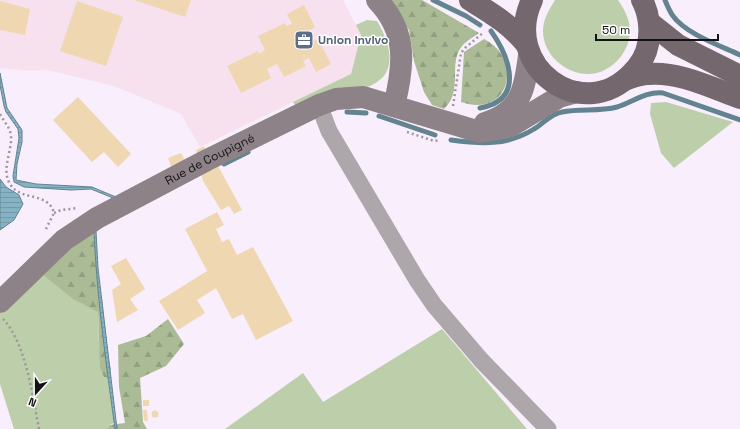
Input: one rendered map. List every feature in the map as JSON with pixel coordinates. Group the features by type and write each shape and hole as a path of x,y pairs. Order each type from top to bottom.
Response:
{"main road":[{"path":"470,0 514,30 528,49 535,65 551,81 561,87 577,92 605,90 627,79 648,74 681,78 740,98"},
{"path":"528,49 525,22 532,0"},
{"path":"627,79 638,68 647,49 649,22 642,0"},
{"path":"649,22 678,45 740,76"}],"street":[{"path":"377,0 397,31 401,45 403,60 394,106"},
{"name":"Rue de Coupigné","path":"448,124 474,125 484,123 501,117 510,110 522,93 528,49"},
{"name":"Rue de Coupigné","path":"0,302 64,240 97,218 207,160 319,105 336,99 363,97 448,124 480,132 500,130 516,124 545,104 559,97 577,92"},
{"path":"319,105 329,131 417,280 434,305 466,343 548,429"}],"path":[{"path":"448,124 456,92 462,53 465,48 480,36"},
{"path":"0,114 7,125 11,137 6,170 10,184 13,188 25,195 44,199 52,207 54,213 43,235"},
{"path":"0,316 13,334 25,364 39,429"}],"shaded area":[{"path":"0,0 343,0 361,35 351,74 200,147 181,114 114,86 47,70 29,71 0,68"}],"green space":[{"path":"387,0 422,0 479,33 466,42 460,49 456,63 455,87 450,102 444,109 432,105 424,92 414,61 409,30"},
{"path":"555,0 618,0 628,18 630,31 627,46 618,60 605,70 590,74 573,71 558,62 547,48 543,31 545,19"},
{"path":"367,20 377,21 388,47 390,56 389,64 381,79 372,85 297,108 293,102 351,74 361,35 356,25"},
{"path":"484,39 496,48 504,59 507,72 506,84 501,95 491,102 478,105 461,102 464,52"},
{"path":"666,102 733,122 674,168 661,153 650,114 651,103"},
{"path":"94,232 99,290 102,298 111,369 108,379 104,377 100,368 98,312 73,299 42,274 74,242"},
{"path":"42,274 98,312 99,344 104,377 108,379 114,423 109,425 108,429 14,429 0,384 0,313"},
{"path":"168,319 184,344 166,366 140,378 143,422 147,429 108,429 109,425 125,423 119,387 118,345 146,336"},
{"path":"442,329 527,429 225,429 303,373 323,402"}],"water":[{"path":"0,73 7,108 22,130 22,142 17,164 16,180 36,184 92,187 116,197 113,198 91,189 71,190 24,187 14,182 13,176 19,138 18,129 6,112 4,106 0,85"},
{"path":"0,179 6,187 19,195 23,204 14,220 0,230"},
{"path":"96,231 98,268 117,429 115,429 105,356 95,257 94,232"}],"building":[{"path":"134,0 191,0 185,17"},
{"path":"0,1 30,9 25,35 0,30"},
{"path":"77,1 123,17 106,66 60,51"},
{"path":"304,5 315,27 309,31 314,41 318,39 331,64 316,72 309,58 303,61 306,66 284,77 277,64 267,69 271,78 241,93 227,66 258,51 259,54 265,50 258,36 285,23 286,26 292,24 287,14"},
{"path":"78,97 131,154 118,167 104,152 92,162 53,120"},
{"path":"204,146 206,151 198,155 196,150"},
{"path":"181,153 188,166 173,172 168,158"},
{"path":"217,164 242,210 234,214 229,206 221,210 203,181 201,173"},
{"path":"217,212 224,225 216,229 222,242 229,239 237,255 253,247 293,321 256,340 243,314 232,319 216,288 197,300 205,313 178,330 159,301 207,271 185,229"},
{"path":"126,258 145,289 130,299 138,310 117,322 112,290 121,284 111,266"},
{"path":"143,400 149,400 149,406 143,406"},
{"path":"143,410 147,410 148,421 144,421"},
{"path":"155,411 158,414 155,417 152,414"}],"waterway":[{"path":"433,0 466,16 480,25"},
{"path":"665,0 673,16 686,28 704,39 740,55"},
{"path":"480,108 494,104 503,96 508,87 510,77 504,53 491,31"},
{"path":"451,140 483,143 504,141 524,135 558,113 617,107 645,95 657,93 663,93 740,120"},
{"path":"347,112 366,113"},
{"path":"379,116 435,135"},
{"path":"224,164 248,152"}],"place":[{"name":"Union Invivo","path":"304,40"}]}
